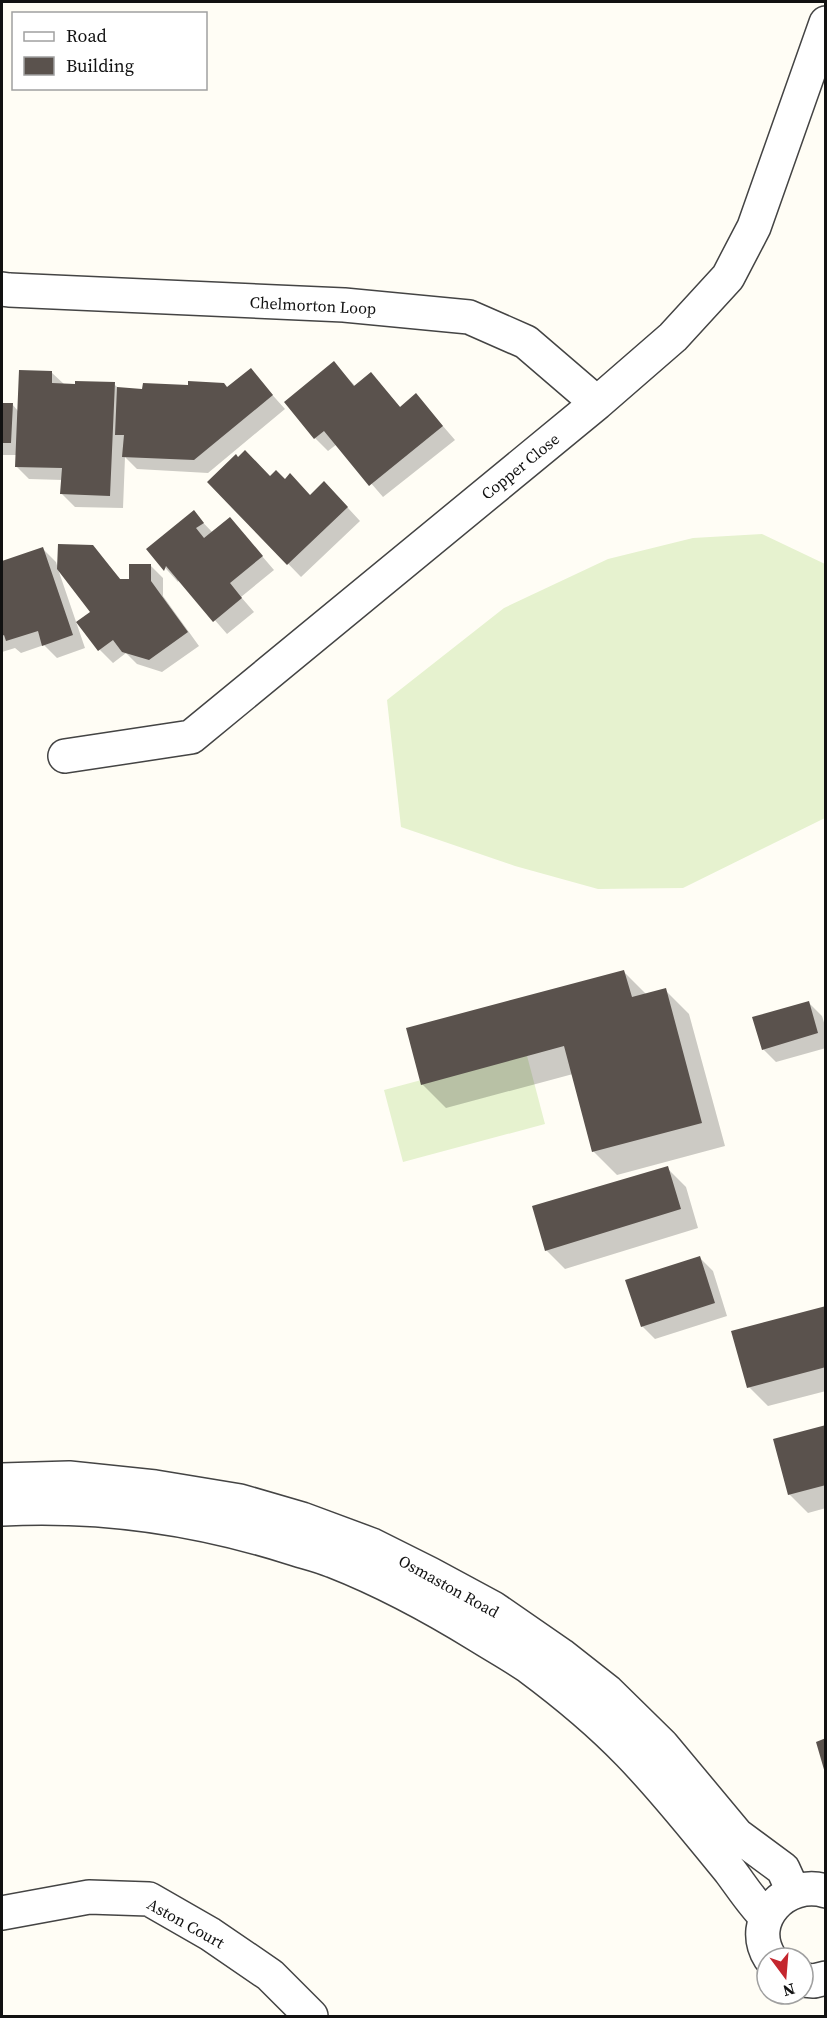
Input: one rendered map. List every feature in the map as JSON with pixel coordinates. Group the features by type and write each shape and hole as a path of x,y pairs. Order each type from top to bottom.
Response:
{"street":[{"name":"Copper Close","path":"64,756 191,737 597,403 673,337 728,277 754,227 825,23"},
{"name":"Chelmorton Loop","path":"2,289 344,305 469,317 526,342 597,403"},
{"name":"Osmaston Road","path":"2,1480 69,1479 155,1487 240,1502 302,1519 372,1545 430,1574 493,1608 561,1655 608,1692 662,1745 737,1835 783,1869 793,1891"},
{"name":"Osmaston Road","path":"2,1509 88,1510 144,1515 202,1524 260,1538 332,1560 387,1584 458,1623 528,1666 587,1713 666,1793 741,1885 752,1904 766,1917"},
{"path":"765,1946 763,1936 766,1917 777,1901 793,1891 813,1888 825,1891"},
{"name":"Aston Court","path":"2,1913 89,1897 149,1899 210,1934 270,1975 311,2016"}],"green space":[{"path":"762,534 825,564 825,818 683,888 598,889 515,866 401,827 387,700 504,608 608,559 693,538"},
{"path":"526,1052 545,1124 403,1162 384,1090"}],"building":[{"path":"334,361 354,386 371,372 400,407 416,393 443,426 369,486 324,431 314,439 284,402"},
{"path":"251,368 273,395 194,460 122,457 124,435 115,435 117,387 142,389 143,383 188,385 188,381 224,383 227,387"},
{"path":"19,370 52,371 52,383 115,382 110,496 60,494 62,468 15,467"},
{"path":"2,403 13,403 11,443 2,443"},
{"path":"245,450 270,476 276,470 285,479 290,473 310,495 324,481 348,507 287,565 207,482 236,454 238,457"},
{"path":"194,510 204,523 196,528 204,538 230,517 263,556 230,583 242,598 213,622 166,566 164,571 146,549"},
{"path":"58,544 93,545 120,579 129,579 129,564 151,564 151,581 188,632 149,660 122,652 113,640 98,651 76,622 90,612 57,569"},
{"path":"43,547 73,635 42,646 38,631 6,641 4,635 2,636 2,561"},
{"path":"624,970 632,997 666,988 702,1123 592,1152 564,1046 421,1085 406,1028"},
{"path":"809,1001 818,1033 762,1050 752,1017"},
{"path":"668,1166 681,1209 545,1251 532,1206"},
{"path":"700,1256 715,1303 641,1327 625,1280"},
{"path":"826,1306 826,1367 747,1388 731,1331"},
{"path":"826,1425 826,1485 788,1495 773,1439"},
{"path":"826,1738 826,1773 825,1773 816,1742"}]}
